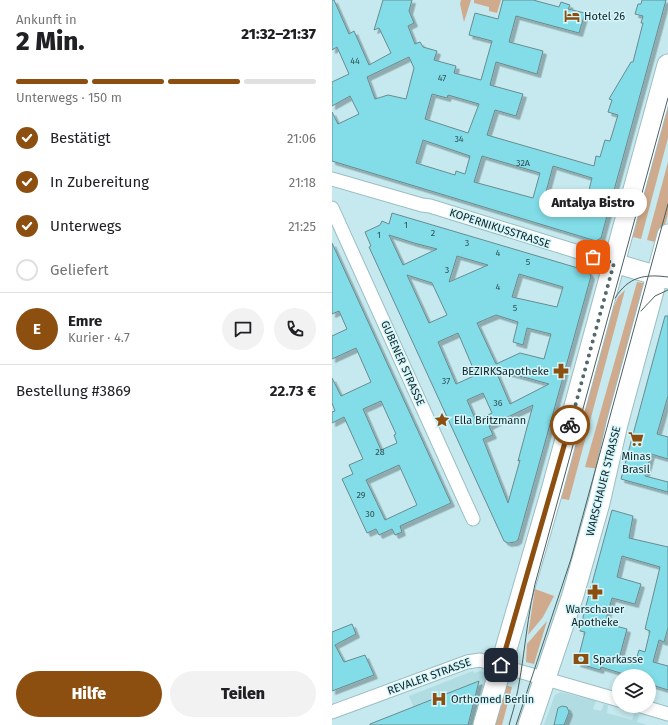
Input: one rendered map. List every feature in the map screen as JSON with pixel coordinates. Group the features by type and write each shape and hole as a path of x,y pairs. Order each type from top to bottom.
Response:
{"main road":[{"path":"484,725 556,474 668,65"},
{"name":"WARSCHAUER STRASSE","path":"529,725 573,595 599,502 617,424 662,277 668,235"}],"street":[{"name":"KOPERNIKUSSTRASSE","path":"332,179 437,208 662,277"},
{"name":"GUBENER STRASSE","path":"332,208 473,519"},
{"name":"REVALER STRASSE","path":"332,712 467,662 480,660 612,698"},
{"path":"656,710 668,714"}],"shaded area":[{"path":"461,0 471,0 464,22 460,4"},
{"path":"474,0 501,0 497,13 489,11 489,7 474,3"},
{"path":"668,90 668,138 641,239 633,237 630,245 626,243"},
{"path":"668,162 668,214 658,252 655,242 647,240"},
{"path":"637,282 648,284 600,469 585,467"},
{"path":"625,290 569,500 558,498 608,321 618,297"},
{"path":"535,589 554,596 543,617 528,635"},
{"path":"547,621 534,664 526,662 527,644"},
{"path":"473,671 474,673 480,671 485,672 485,682 489,682 477,725 421,725 409,696"},
{"path":"501,684 512,687 502,725 490,725"},
{"path":"561,692 596,701 593,709 601,711 604,704 608,705 607,713 632,720 634,713 639,714 637,722 647,725 544,725 555,695"}],"building":[{"path":"332,0 334,0 349,34 354,31 369,65 391,53 379,28 374,30 383,0 412,0 409,11 414,23 408,26 415,44 420,42 423,47 437,51 434,60 456,66 454,73 481,80 492,41 469,35 475,13 498,19 503,0 533,0 559,7 561,2 570,5 568,9 585,13 579,33 516,16 509,42 543,51 537,74 496,62 490,85 523,94 516,116 495,110 487,135 594,166 596,156 600,157 605,140 610,141 618,115 608,112 612,100 609,99 631,62 633,62 643,23 641,23 643,16 635,14 638,4 641,4 642,0 666,0 601,238 596,241 332,161 332,112 338,124 359,114 350,96 332,106 332,82 349,74 337,47 332,50","holes":["409,57 414,68 406,99 388,95 375,99 367,77","432,94 447,98 448,95 479,104 468,133 425,119","423,140 470,156 465,174 456,171 455,175 416,163","482,156 540,173 533,198 474,182","553,166 592,178 583,214 543,203"]},
{"path":"392,213 588,271 591,276 518,540 515,542 508,543 504,541 369,247 371,246 365,232 380,225 382,221 389,224","holes":["389,235 414,243 437,249 403,265","457,256 488,265 449,282","519,274 563,287 557,307 512,297","407,275 432,283 447,315 429,323","496,315 518,322 513,342 523,345 527,328 551,334 544,359 520,353 496,364 477,323","458,333 476,375 456,384 438,342","495,369 498,370 549,384 510,404","483,393 492,413 476,421 467,400","533,405 508,503 483,439 493,435 489,426"]},
{"path":"332,243 451,503 400,526 402,532 395,535 392,529 379,535 376,529 367,533 342,479 353,474 349,465 363,459 344,417 332,423 332,412 335,411 332,403 332,378 341,396 371,382 356,348 332,359 332,336 347,329 339,311 332,314","holes":["381,401 396,434 394,435 397,443 381,450 363,409","399,465 417,505 385,520 366,480"]},
{"path":"665,316 668,316 668,396 657,434 668,437 668,459 651,454 645,476 668,482 668,492 621,479"},
{"path":"612,510 633,516 629,538 668,547 668,628 664,642 659,640 653,662 668,666 668,690 656,686 656,669 612,669 612,670 601,667 600,670 577,663 585,632 580,631","holes":["622,556 660,567 645,629 650,631 645,652 639,650 635,664 619,659 627,629 605,623 612,598 635,604 641,584 617,577"]},
{"path":"352,624 356,634 335,645 344,662 365,655 374,675 332,691 332,632"},
{"path":"479,681 468,725 370,725 370,724"},
{"path":"562,706 567,707 569,712 564,725 554,725 558,708"}],"tram line":[{"path":"509,725 518,690 528,619 535,584 668,98"},
{"path":"516,725 571,559 668,204"},
{"path":"615,298 626,285 638,278 652,276 668,277"},
{"path":"641,311 655,296 668,290"}],"way so far":[{"path":"570,425 614,263 593,257"}],"place":[{"name":"Hotel 26","path":"572,16"},
{"name":"Antalya Bistro","path":"593,257"},
{"name":"BEZIRKSapotheke","path":"561,371"},
{"name":"Ella Britzmann","path":"442,420"},
{"name":"Minas Brasil","path":"636,439"},
{"name":"Warschauer Apotheke","path":"595,592"},
{"name":"Sparkasse","path":"581,659"},
{"name":"Orthomed Berlin","path":"439,699"}],"route":[{"path":"501,665 570,425"}]}
